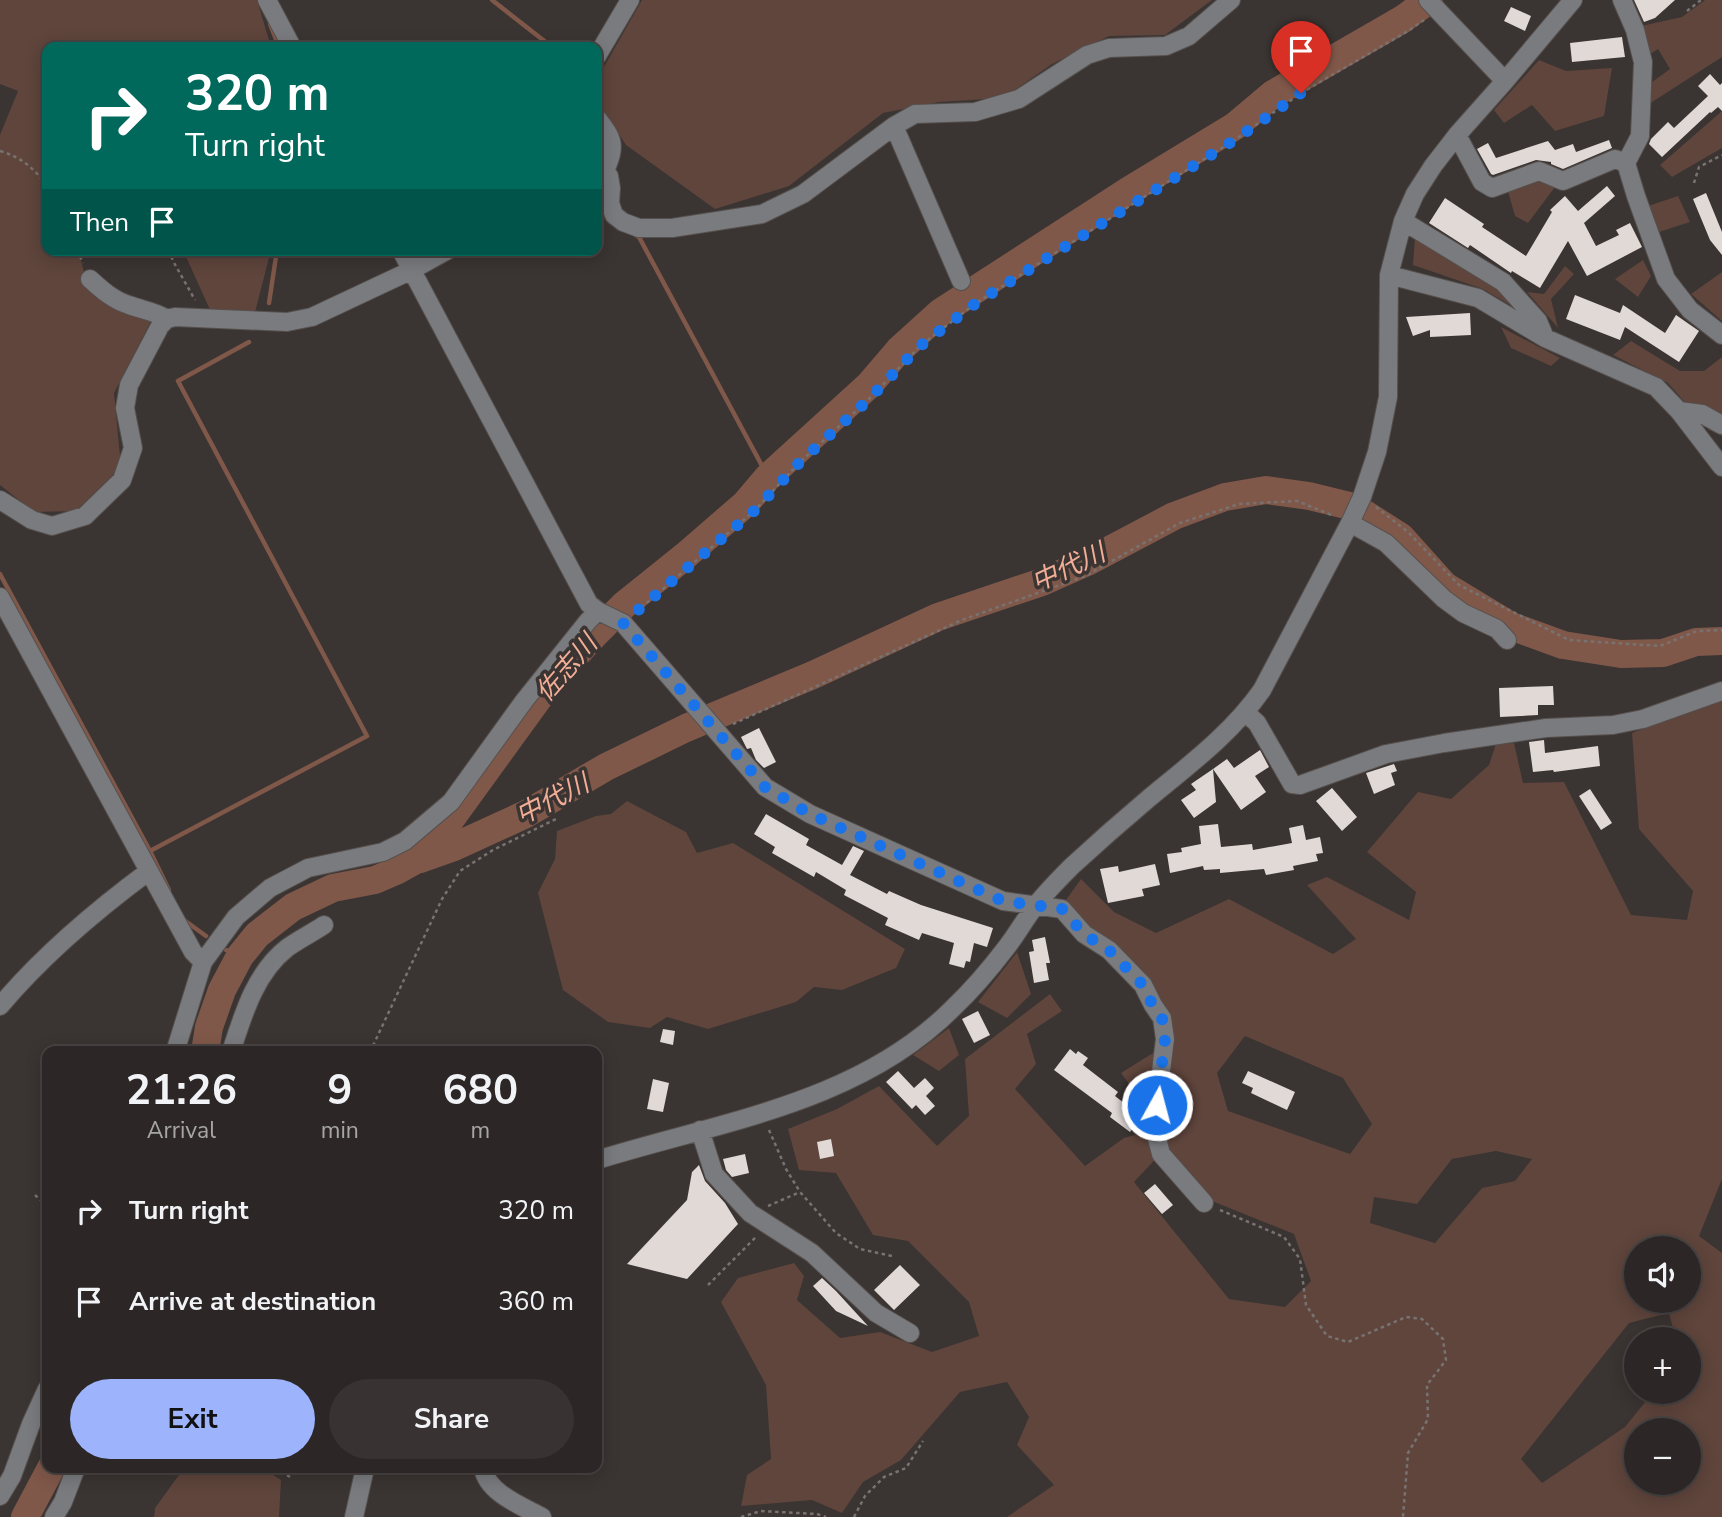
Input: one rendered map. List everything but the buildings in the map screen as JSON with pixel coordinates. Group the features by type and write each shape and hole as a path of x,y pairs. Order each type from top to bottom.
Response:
{"street":[{"path":"267,0 289,42"},
{"path":"602,48 630,0"},
{"path":"602,171 609,176 610,203 614,215 639,228 672,228 762,214 803,194 894,125 915,114 975,112 1019,99 1087,55 1109,48 1166,46 1189,36 1231,0"},
{"path":"602,1159 762,1114 847,1081 903,1050 953,1009 1006,948 1036,905 1064,874 1125,818 1208,749 1245,713 1262,690 1350,523 1377,453 1388,397 1390,275 1403,221 1415,194 1457,135 1573,0"},
{"path":"1622,0 1635,30 1643,62 1640,136 1626,163 1665,279 1690,310 1722,335"},
{"path":"1433,5 1505,81"},
{"path":"602,125 609,134 613,151 602,168"},
{"path":"894,125 961,281"},
{"path":"1457,135 1482,182 1492,188 1539,171 1563,181 1615,159 1626,163"},
{"path":"1403,221 1503,282 1538,321 1545,338"},
{"path":"404,256 589,604 623,623 765,787 810,814 1003,901 1062,909 1084,934 1109,950 1143,985 1162,1018 1165,1039 1154,1128 1161,1154 1204,1203"},
{"path":"0,500 32,520 52,526 85,516 122,481 133,448 125,408 129,385 160,326 167,320 175,317 287,322 312,317 437,256"},
{"path":"1390,275 1478,298 1545,338 1656,387 1679,411 1722,467"},
{"path":"90,279 105,293 127,305 158,313 167,320"},
{"path":"1679,411 1702,414 1722,425"},
{"path":"1350,523 1386,543 1444,599 1463,613 1497,629 1507,640"},
{"path":"0,597 193,952 203,962"},
{"path":"177,1046 203,962 236,917 270,888 308,868 383,852 405,841 451,802 524,701 598,611"},
{"path":"1245,713 1257,723 1292,784 1300,785 1385,754 1546,728 1613,726 1643,719 1722,691"},
{"path":"0,1006 19,983 65,939 109,901 149,872"},
{"path":"233,1046 245,1008 265,972 286,949 324,925"},
{"path":"700,1130 714,1174 750,1213 812,1253 876,1313 910,1334"},
{"path":"0,1496 12,1476 42,1400"},
{"path":"54,1517 74,1473"},
{"path":"354,1517 364,1473"},
{"path":"484,1473 498,1492 542,1517"}],"path":[{"path":"1687,11 1701,0"},
{"path":"623,623 755,510 800,462 868,400 920,346 976,303 1236,139 1301,93 1408,32 1433,5"},
{"path":"0,150 15,155 33,167 42,179"},
{"path":"1695,183 1699,167 1722,155"},
{"path":"171,256 205,319"},
{"path":"1362,497 1408,532 1459,585 1569,640 1660,646 1697,631 1722,630"},
{"path":"718,731 962,620 1085,576 1180,523 1239,504 1297,501 1350,523"},
{"path":"373,1046 442,899 460,871 493,850 555,819"},
{"path":"762,1114 786,1169 800,1192 836,1233 860,1249 892,1256"},
{"path":"750,1213 800,1192"},
{"path":"36,1195 42,1201"},
{"path":"1204,1203 1284,1237 1300,1259 1306,1306 1327,1336 1348,1342 1406,1317 1422,1319 1443,1339 1446,1360 1427,1385 1428,1419 1409,1453 1403,1517"},
{"path":"708,1285 768,1225"},
{"path":"854,1517 865,1496 884,1477 906,1468 923,1441"},
{"path":"283,1473 290,1477"},
{"path":"741,1517 761,1511 817,1514 826,1517"}],"shaded area":[{"path":"0,0 257,0 270,42 42,42 42,256 80,256 89,290 151,321 114,393 121,467 76,511 34,512 0,485 0,135 18,91 0,84"},
{"path":"642,0 1212,0 1165,35 1109,36 1052,64 1003,98 939,102 883,113 789,186 715,209 626,145 602,108 602,70"},
{"path":"1705,0 1722,0 1722,57 1649,104 1648,85 1670,69 1658,49 1647,56 1641,26 1682,17"},
{"path":"1539,60 1566,71 1612,68 1604,116 1555,131 1532,105 1504,123 1494,110"},
{"path":"1722,111 1722,148 1672,177 1660,165"},
{"path":"1538,177 1558,183 1528,223 1515,216 1507,188"},
{"path":"1678,196 1690,222 1659,232 1648,206"},
{"path":"1415,237 1492,284 1512,306 1483,289 1413,265"},
{"path":"186,256 269,256 254,316 211,312"},
{"path":"1643,260 1651,276 1638,297 1615,279"},
{"path":"1565,266 1574,274 1551,299 1558,328 1527,292 1544,294"},
{"path":"1722,272 1722,321 1691,294"},
{"path":"1501,327 1560,358 1551,366 1511,348"},
{"path":"1631,341 1680,371 1704,371 1722,357 1722,436 1709,430 1668,383 1613,355"},
{"path":"1722,697 1722,1179 1699,1236 1624,1236 1624,1313 1669,1313 1701,1313 1701,1237 1722,1253 1722,1517 1007,1517 1054,1485 1017,1445 1029,1417 1007,1382 960,1392 901,1460 863,1482 842,1513 812,1500 741,1506 747,1475 771,1459 766,1385 721,1302 738,1278 794,1263 804,1276 797,1300 840,1338 880,1332 932,1352 979,1336 969,1302 908,1241 873,1235 836,1173 799,1170 788,1129 837,1109 879,1086 937,1146 969,1116 965,1059 1050,994 1062,1011 1027,1034 1036,1064 1015,1089 1085,1166 1124,1138 1159,1128 1172,1023 1148,978 1083,924 1066,900 1081,879 1114,912 1156,933 1229,899 1333,954 1356,939 1307,885 1327,877 1409,920 1416,892 1367,852 1418,792 1451,799 1489,765 1496,744 1514,743 1523,783 1564,782 1631,915 1687,920 1693,891 1639,829 1632,733","holes":["1245,1036 1343,1078 1372,1124 1350,1154 1228,1111 1217,1073","1165,1149 1207,1199 1294,1234 1311,1281 1285,1307 1229,1299 1134,1182","1496,1151 1532,1159 1515,1181 1482,1188 1435,1243 1370,1223 1374,1197 1417,1204 1452,1159","1669,1313 1673,1327 1701,1327 1701,1404 1644,1404 1632,1418 1701,1418 1701,1495 1624,1495 1624,1428 1542,1483 1521,1459 1624,1327 1629,1323"]},
{"path":"627,801 686,832 697,853 733,843 905,949 896,968 842,990 814,987 796,1002 708,1029 667,1017 650,1028 608,1022 563,990 538,893 555,859 557,831 596,816 611,814"},
{"path":"1017,952 1031,994 1007,1018 978,1002"},
{"path":"949,1028 959,1055 939,1071 913,1055"},
{"path":"1153,1053 1157,1083 1142,1101 1121,1073"},
{"path":"180,1473 270,1473 281,1480 279,1517 154,1517 155,1508"}],"waterway":[{"path":"492,0 546,42"},
{"name":"佐志川","path":"206,1046 209,1027 222,990 240,956 257,935 293,907 333,888 375,880 414,861 440,834 548,685 595,634 624,605 745,504 768,477 869,385 899,350 941,312 1128,191 1235,126 1273,94 1403,19 1429,0"},
{"path":"270,24 277,42"},
{"path":"634,234 639,237 768,477"},
{"path":"269,303 276,256"},
{"path":"169,890 150,851 367,736 178,381 249,342"},
{"name":"中代川","path":"420,859 454,847 526,814 606,767 686,728 813,675 938,617 1042,582 1087,562 1174,516 1225,497 1266,490 1309,496 1354,507 1401,537 1445,586 1511,626 1563,645 1621,654 1663,653 1696,642 1722,641"},
{"path":"0,574 150,851"},
{"name":"中代川","path":"1716,641 1722,646"},
{"path":"184,920 206,936"},
{"path":"226,950 240,956"},
{"name":"佐志川","path":"25,1517 48,1473"}],"route":[{"path":"1157,1105 1165,1039 1162,1018 1143,985 1109,950 1084,934 1062,909 1003,901 810,814 765,787 623,623 755,510 800,462 868,400 920,346 976,303 1236,139 1301,93"}]}
